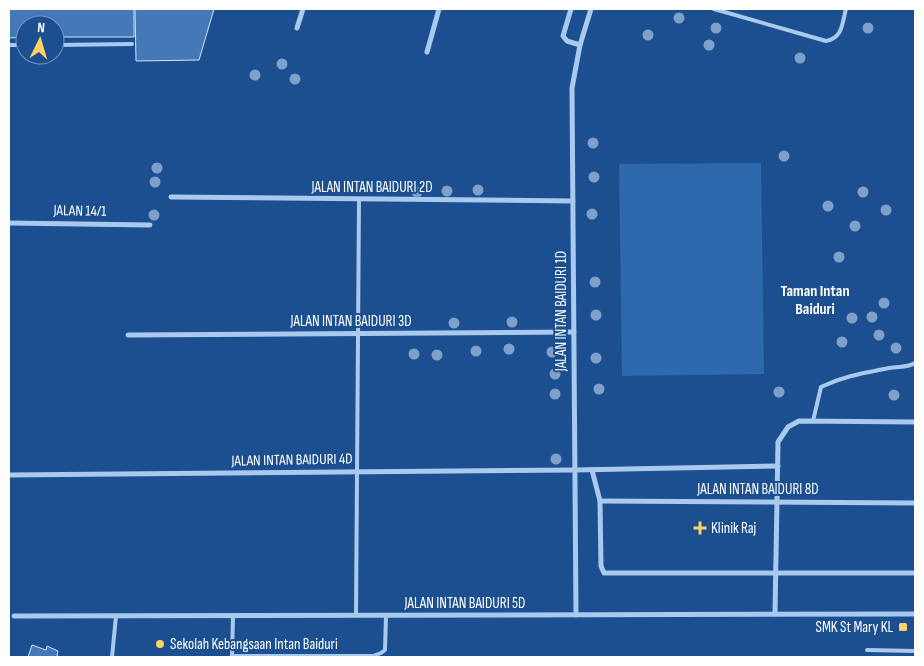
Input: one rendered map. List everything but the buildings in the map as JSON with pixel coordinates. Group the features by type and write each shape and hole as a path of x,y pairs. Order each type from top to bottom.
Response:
{"street":[{"path":"297,28 303,9"},
{"path":"427,52 439,9"},
{"path":"571,9 563,36 567,42 580,45"},
{"name":"JALAN INTAN BAIDURI 1D","path":"576,615 572,88 580,45 591,9"},
{"name":"JALAN INTAN BAIDURI 2D","path":"171,197 573,201"},
{"name":"JALAN 14/1","path":"9,222 150,225"},
{"name":"JALAN INTAN BAIDURI 3D","path":"128,335 574,332"},
{"path":"775,614 778,442 788,427 799,421 915,422"},
{"name":"JALAN INTAN BAIDURI 4D","path":"9,475 592,470 778,466"},
{"path":"592,470 600,501 601,566 604,573 915,573"},
{"name":"JALAN INTAN BAIDURI 8D","path":"600,501 915,503"},
{"name":"JALAN INTAN BAIDURI 5D","path":"14,616 915,614"}],"lane":[{"path":"714,9 826,41 834,40 839,34 846,9"},
{"path":"65,45 132,44"},
{"path":"356,615 360,199"},
{"path":"813,421 821,387 840,378 892,367 911,366 915,362"},
{"path":"232,616 232,657 373,656 381,654 385,650 386,615"},
{"path":"112,657 116,616"},
{"path":"867,650 915,651"}],"shaded area":[{"path":"761,163 764,374 622,376 619,164"}],"place":[{"name":"Klinik Raj","path":"700,528"},
{"name":"SMK St Mary KL","path":"903,627"},
{"name":"Sekolah Kebangsaan Intan Baiduri","path":"160,644"}],"district":[{"name":"Taman Intan Baiduri","path":"815,300"}]}
